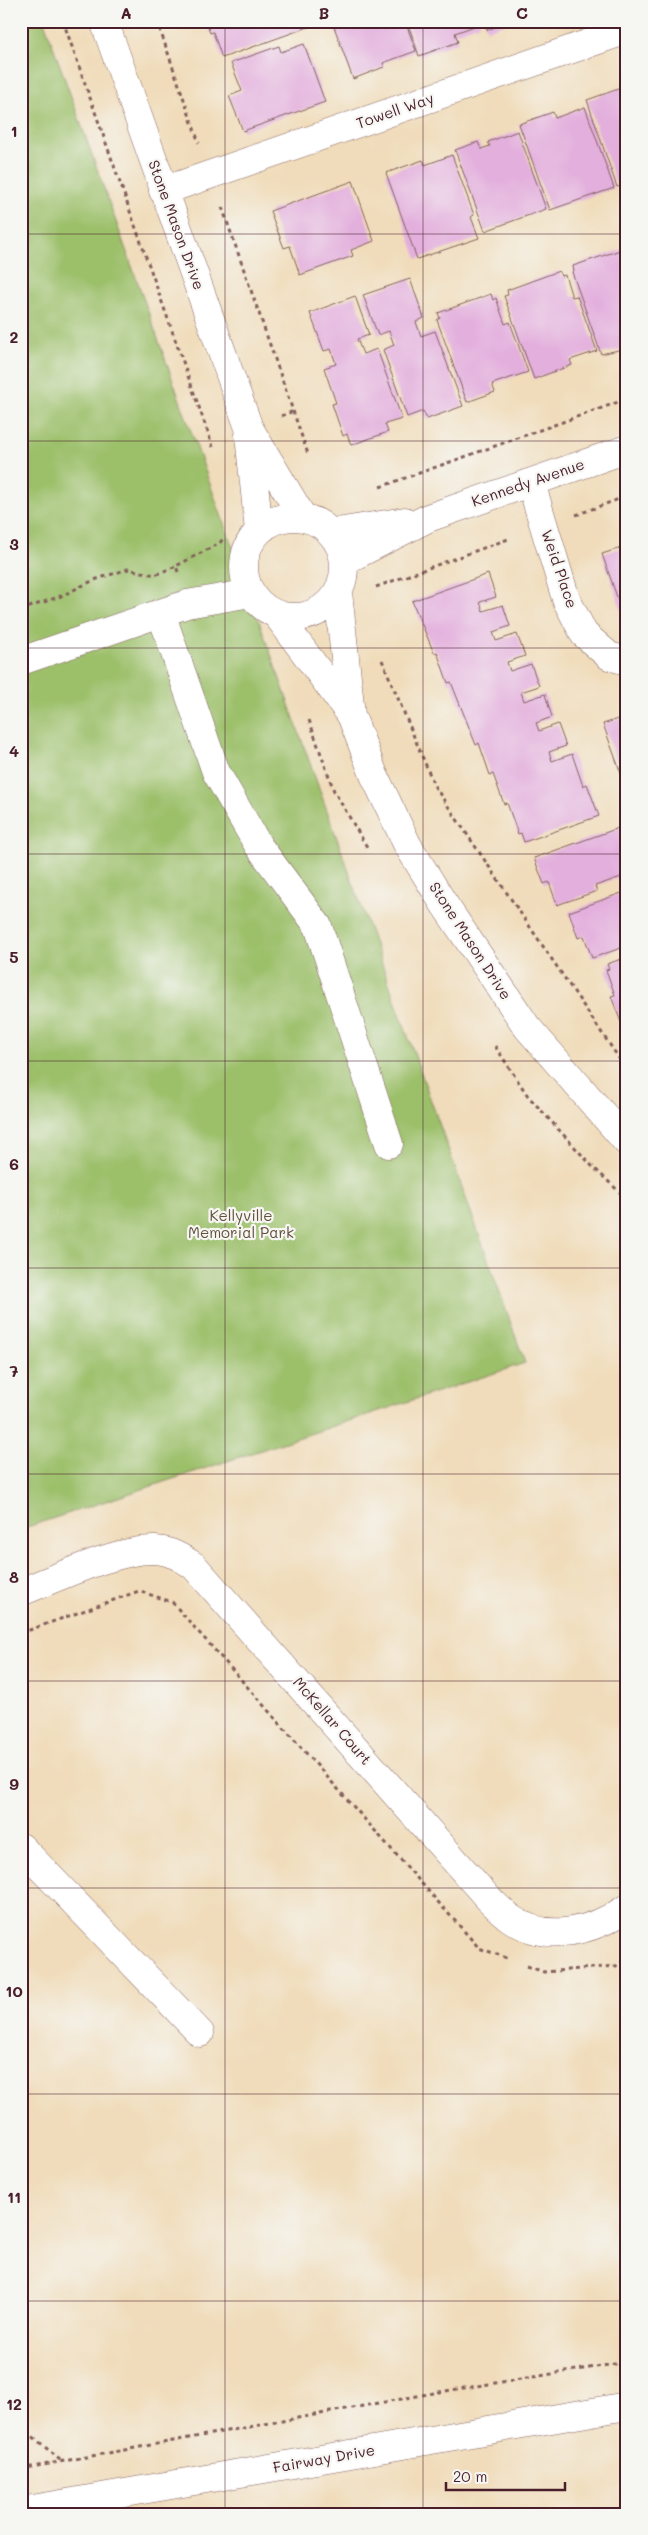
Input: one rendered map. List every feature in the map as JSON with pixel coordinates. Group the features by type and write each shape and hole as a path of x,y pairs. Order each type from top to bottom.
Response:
{"street":[{"name":"Stone Mason Drive","path":"104,21 248,428 303,518"},
{"name":"Towell Way","path":"163,191 627,30"},
{"name":"Stone Mason Drive","path":"248,428 259,531"},
{"name":"Kennedy Avenue","path":"344,561 428,518 627,449"},
{"name":"Weid Place","path":"531,482 566,599 584,634 609,656 627,661"},
{"path":"287,518 303,518 318,524 331,533 340,546 344,561 343,577 338,592 327,605 312,614 295,618 277,615 262,607 251,593 244,578 244,560 249,543 259,531 272,522 287,518"},
{"name":"Kennedy Avenue","path":"331,533 428,518"},
{"path":"187,604 244,567"},
{"name":"Stone Mason Drive","path":"338,592 350,715"},
{"path":"21,661 187,604 251,593"},
{"path":"161,613 216,772 258,845 318,926 389,1144"},
{"name":"Stone Mason Drive","path":"277,615 350,715 374,775 403,835 444,904 527,1027 627,1142"},
{"name":"McKellar Court","path":"21,1592 116,1557 156,1550 176,1554 194,1566 487,1897 510,1919 538,1930 572,1932 606,1922 627,1908"},
{"path":"21,1847 200,2033"},
{"name":"Fairway Drive","path":"21,2511 627,2406"}],"path":[{"path":"157,21 294,411 310,462"},
{"path":"379,488 627,400"},
{"path":"373,596 375,587 627,496"},
{"path":"21,610 61,596 94,580 128,569 155,575 176,566"},
{"path":"382,659 436,787 627,1070"},
{"path":"21,1633 139,1591 172,1602 478,1948 516,1962"},
{"path":"525,1965 544,1972 616,1966 627,1958"},
{"path":"21,2469 439,2392 627,2362"},
{"path":"21,2426 62,2462"}],"green space":[{"name":"Kellyville Memorial Park","path":"21,21 44,21 525,1363 21,1529"}],"building":[{"path":"206,21 313,21 314,25 222,58 213,32 210,33"},
{"path":"332,21 405,21 416,51 383,63 384,67 353,79"},
{"path":"407,21 479,21 480,24 455,33 458,42 419,56"},
{"path":"484,21 512,21 487,30"},
{"path":"304,44 325,102 243,131 229,96 242,91 231,63 279,46 281,52"},
{"path":"624,87 627,96 627,184 617,187 587,100"},
{"path":"585,107 614,188 550,210 519,124 553,112 555,118"},
{"path":"518,131 546,209 485,231 455,150 478,142 481,149 490,146 488,142"},
{"path":"452,155 474,215 471,217 479,238 417,259 386,173 423,160 425,165"},
{"path":"353,181 374,241 351,250 353,256 300,275 290,246 284,248 270,211"},
{"path":"626,248 627,348 601,354 572,272 574,271 573,266"},
{"path":"559,271 561,276 565,275 572,297 577,296 597,351 570,360 572,365 534,379 504,296 508,295 507,290"},
{"path":"410,279 424,318 416,322 421,336 435,331 463,406 427,419 423,411 407,417 383,350 394,345 389,331 378,335 363,295"},
{"path":"491,294 493,300 496,298 505,324 510,322 528,372 492,384 495,392 467,402 437,320 440,318 438,313"},
{"path":"355,296 369,335 357,339 363,354 377,349 402,419 385,424 388,432 351,445 347,434 343,436 332,404 336,403 324,368 336,364 331,349 324,351 310,313"},
{"path":"627,546 627,616 624,617 602,554"},
{"path":"488,574 496,597 480,602 483,611 503,605 510,626 493,632 496,641 517,634 525,656 507,662 510,671 531,664 539,686 521,692 524,701 545,694 552,717 536,723 539,731 558,724 566,746 549,752 552,761 572,754 583,786 587,784 599,816 524,842 521,833 518,834 507,803 504,804 493,774 490,775 479,743 476,745 451,682 448,683 437,652 434,653 412,601"},
{"path":"627,716 627,790 603,724"},
{"path":"627,825 627,875 595,886 597,891 557,905 549,882 544,884 534,858"},
{"path":"627,891 627,946 592,958 584,936 578,938 569,912"},
{"path":"627,957 627,1029 624,1030 611,996 615,995 606,970 609,969 607,964"}]}
